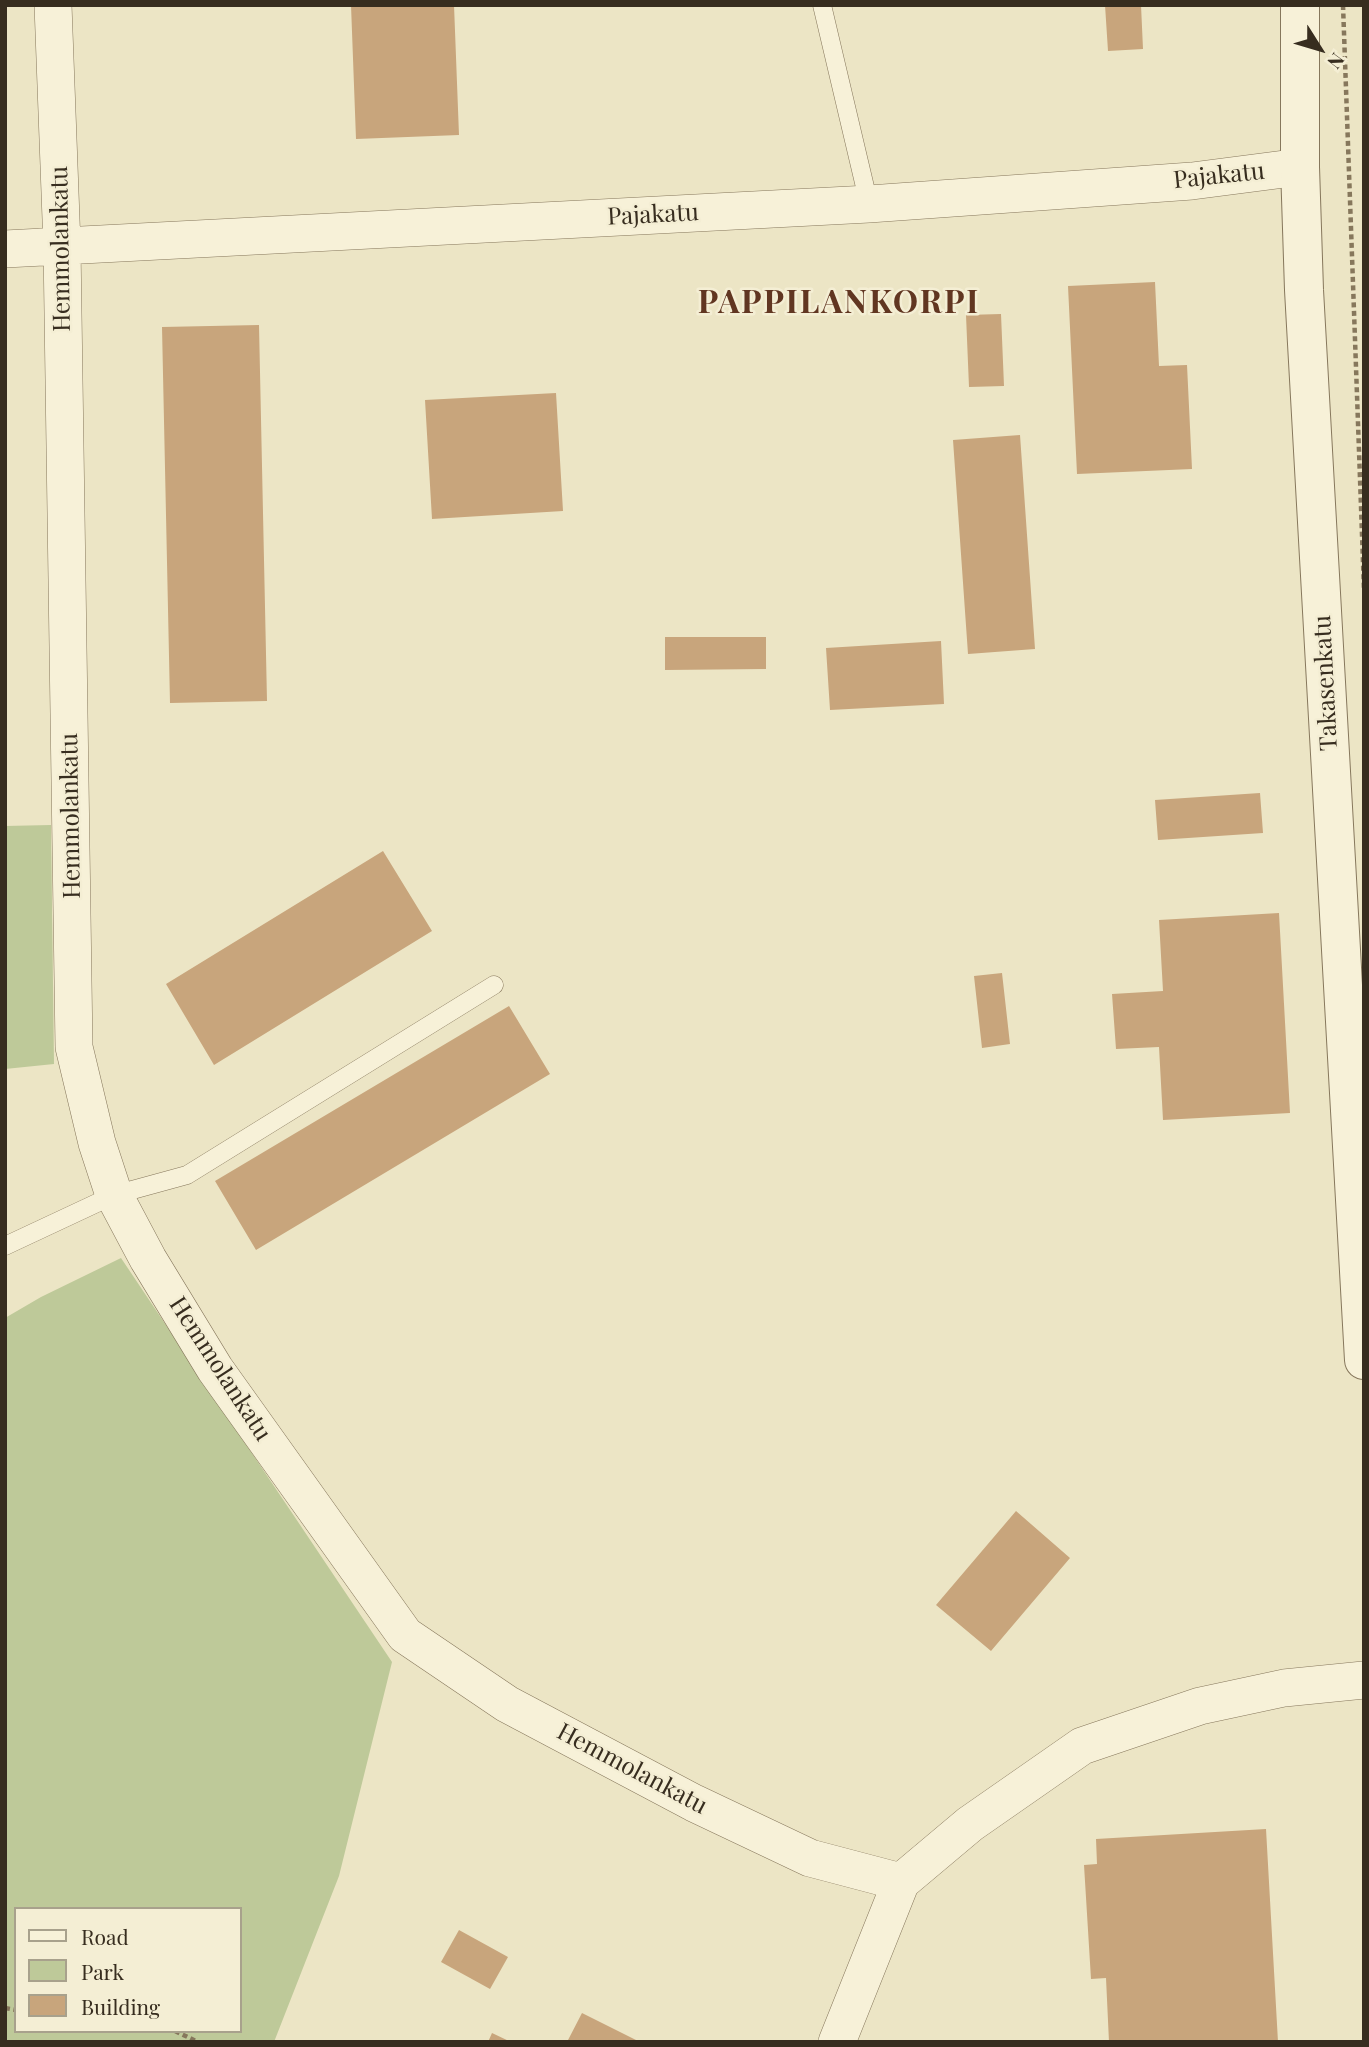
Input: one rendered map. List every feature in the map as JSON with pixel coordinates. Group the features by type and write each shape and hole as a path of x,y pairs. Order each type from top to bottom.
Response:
{"street":[{"name":"Hemmolankatu","path":"53,5 62,246 74,1047 97,1143 114,1195 148,1259 215,1369 405,1635 507,1704 695,1803 810,1858 901,1882"},
{"name":"Takasenkatu","path":"1300,5 1300,167 1305,304 1364,1360"},
{"name":"Pajakatu","path":"5,248 869,204 1192,181 1300,167"},
{"path":"837,2042 901,1882 970,1824 1082,1746 1200,1706 1284,1688 1364,1680"}],"lane":[{"path":"822,5 869,204"},
{"path":"5,1246 114,1195 187,1175 494,985"}],"path":[{"path":"1343,5 1364,590"},
{"path":"179,2033 198,2042"}],"green space":[{"path":"51,825 54,1064 5,1069 5,826"},
{"path":"121,1258 392,1662 339,1876 274,2042 5,2042 5,1318 41,1297"}],"building":[{"path":"351,5 454,5 459,135 356,139"},
{"path":"1105,5 1141,5 1143,49 1108,51"},
{"path":"1155,282 1159,366 1187,365 1192,469 1077,474 1068,286"},
{"path":"1001,314 1004,386 969,387 966,315"},
{"path":"259,325 267,701 170,703 162,327"},
{"path":"556,393 563,511 432,519 425,400"},
{"path":"1020,435 1035,649 968,654 953,440"},
{"path":"665,637 766,637 766,669 665,670"},
{"path":"941,641 944,704 830,710 826,648"},
{"path":"1260,793 1263,833 1158,840 1155,800"},
{"path":"383,851 432,931 214,1065 166,984"},
{"path":"1279,913 1290,1113 1163,1120 1159,1047 1116,1049 1112,994 1163,991 1159,920"},
{"path":"1002,973 1010,1044 982,1048 974,976"},
{"path":"509,1006 550,1074 256,1250 215,1181"},
{"path":"1016,1511 1070,1558 991,1651 936,1605"},
{"path":"1266,1829 1278,2042 1109,2042 1106,1978 1091,1979 1084,1865 1097,1864 1096,1839"},
{"path":"459,1930 508,1957 490,1989 441,1962"},
{"path":"582,2013 640,2042 567,2042"},
{"path":"492,2033 511,2042 488,2042"}],"district":[{"name":"PAPPILANKORPI","path":"839,303"}]}
